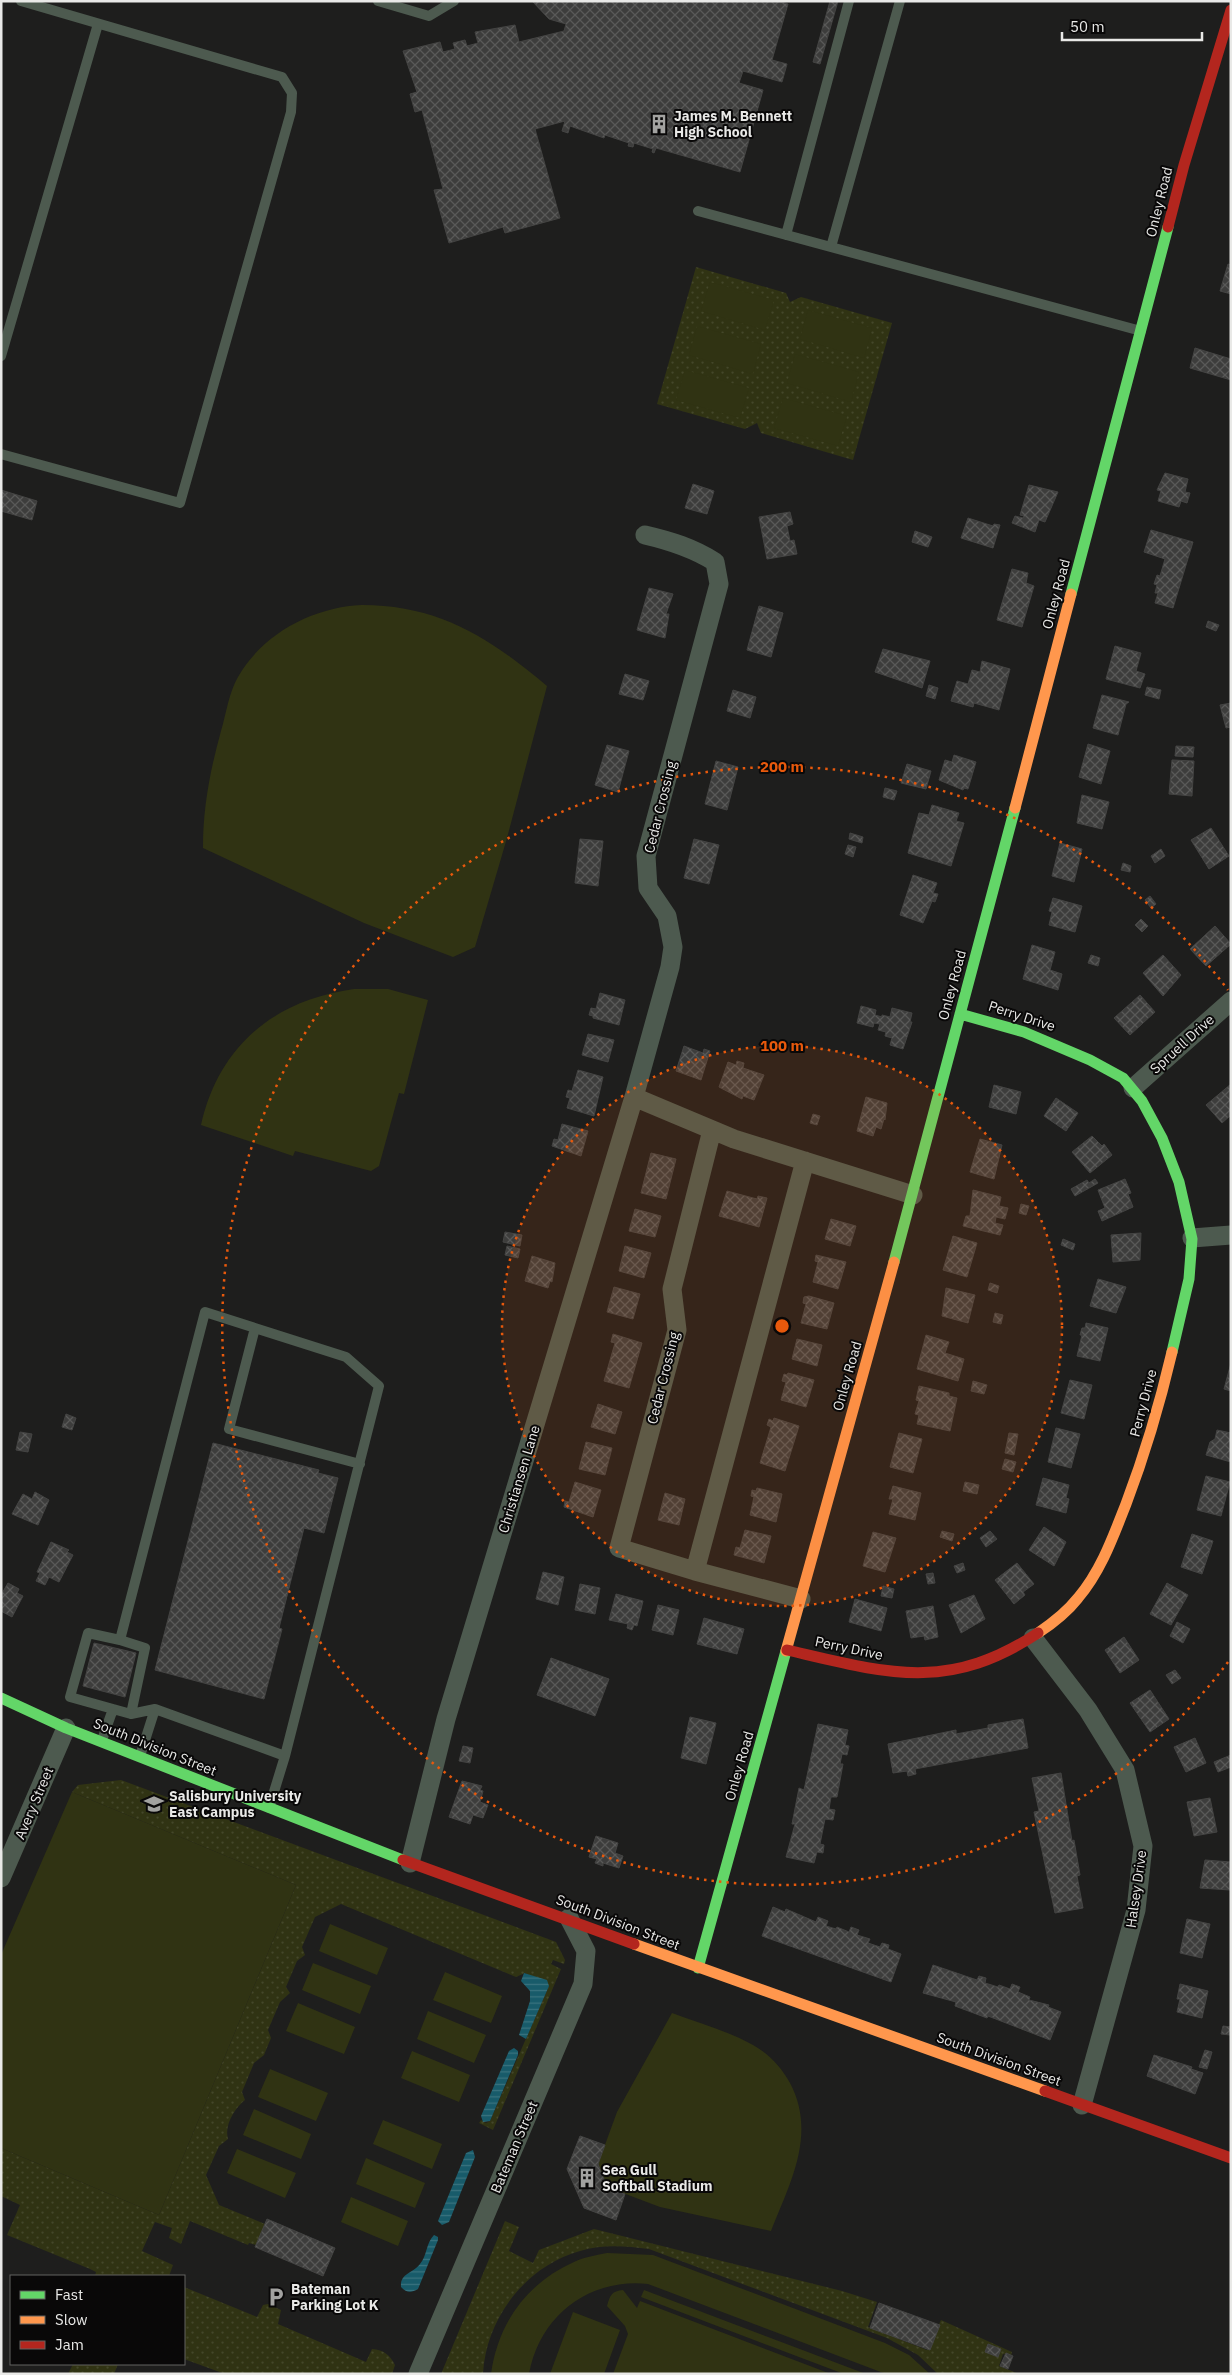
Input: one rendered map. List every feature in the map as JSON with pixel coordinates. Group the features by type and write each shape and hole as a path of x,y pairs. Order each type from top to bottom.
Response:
{"street":[{"name":"Onley Road","path":"698,1968 913,1195 1142,331 1184,165 1231,10"},
{"name":"Cedar Crossing","path":"634,1097 670,967 673,948 666,916 648,888 646,856 719,584 715,562 698,552 668,540 645,535"},
{"name":"Spruell Drive","path":"1132,1088 1231,1001"},
{"name":"Perry Drive","path":"787,1650 878,1670 915,1674 974,1666 1033,1638 1068,1610 1093,1578 1106,1556 1141,1467 1164,1385 1188,1288 1192,1238 1181,1191 1165,1145 1132,1088 1103,1066 1044,1038 1002,1023 960,1014"},
{"path":"634,1097 734,1139 913,1195"},
{"name":"Christiansen Lane","path":"410,1863 446,1719 634,1097"},
{"name":"Cedar Crossing","path":"712,1130 672,1289 677,1330 619,1548 695,1571 801,1599"},
{"path":"695,1571 805,1161"},
{"path":"1192,1238 1231,1235"},
{"name":"Halsey Drive","path":"1033,1638 1088,1710 1125,1770 1143,1846 1136,1910 1082,2105"},
{"name":"South Division Street","path":"1,1698 66,1728 268,1809 410,1863 568,1918 698,1968 1231,2158"},
{"name":"Avery Street","path":"1,1878 66,1728"},
{"name":"Bateman Street","path":"418,2374 583,1984 586,1951 568,1918"}],"lane":[{"path":"1,454 180,503 291,112 292,93 282,77 21,1"},
{"path":"378,1 429,16 454,1"},
{"path":"786,235 849,1"},
{"path":"831,247 900,1"},
{"path":"1,356 98,24"},
{"path":"698,211 1142,331"},
{"path":"120,1640 205,1312 346,1357 379,1386 285,1756 268,1809"},
{"path":"255,1328 229,1429 360,1464"},
{"path":"131,1714 145,1648 88,1633 70,1697 131,1714 155,1709 285,1756"},
{"path":"101,1742 113,1709"},
{"path":"140,1757 155,1709"}],"green space":[{"path":"696,267 786,293 790,302 801,297 892,323 853,460 761,433 757,423 745,429 657,404"},
{"path":"710,282 774,300 765,330 701,311"},
{"path":"808,310 872,328 864,358 800,339"},
{"path":"697,326 761,344 753,374 689,355"},
{"path":"795,354 859,372 851,402 787,383"},
{"path":"685,370 749,388 740,418 676,400"},
{"path":"783,398 847,416 838,446 774,428"},
{"path":"362,605 415,611 439,618 462,628 484,639 505,653 547,686 507,838 475,947 453,957 364,923 203,848 204,818 210,775 230,696 238,677 261,647 291,625 326,611"},
{"path":"354,989 388,989 428,1000 404,1094 399,1093 379,1166 371,1171 295,1151 293,1156 201,1125 221,1072 236,1050 255,1031 276,1016 299,1004 325,995"},
{"path":"121,1780 556,1942 565,1960 564,1964 553,1960 551,1964 561,1969 493,2130 479,2123 481,2120 486,2123 490,2121 549,1986 525,1973 516,1977 341,1904 315,1917 302,1947 305,1955 297,1961 286,1987 290,1993 280,2002 268,2030 271,2038 264,2055 254,2063 242,2092 245,2100 231,2117 227,2134 228,2139 219,2146 206,2175 219,2205 265,2224 256,2245 249,2243 248,2245 190,2221 181,2244 169,2238 172,2228 155,2222 142,2251 173,2265 169,2275 95,2275 96,2272 90,2269 7,2235 20,2205 1,2196 1,2148 159,2215 296,1885 72,1792 78,1785"},
{"path":"72,1792 296,1885 159,2215 1,2148 1,1955"},
{"path":"330,1924 388,1948 377,1975 319,1951"},
{"path":"313,1963 371,1986 360,2014 302,1990"},
{"path":"445,1972 502,1996 491,2023 433,2000"},
{"path":"298,2003 355,2027 344,2054 286,2031"},
{"path":"428,2011 486,2035 474,2063 417,2039"},
{"path":"672,2013 724,2031 753,2045 774,2061 790,2083 798,2102 801,2140 792,2177 771,2231 660,2207 607,2187 598,2164 617,2112"},
{"path":"412,2051 470,2075 459,2102 401,2078"},
{"path":"270,2069 328,2093 316,2121 258,2097"},
{"path":"254,2109 311,2134 301,2159 243,2135"},
{"path":"383,2120 442,2144 432,2169 373,2144"},
{"path":"237,2149 296,2173 285,2198 227,2173"},
{"path":"366,2158 425,2183 415,2208 356,2184"},
{"path":"351,2197 408,2221 398,2246 341,2222"},
{"path":"505,2221 519,2227 509,2251 533,2263 539,2250 594,2229 842,2291 877,2302 868,2327 927,2350 941,2320 1012,2352 1011,2356 1003,2354 999,2366 1019,2374 938,2374 918,2355 887,2338 649,2249 614,2246 597,2247 560,2258 526,2282 512,2297 492,2333 486,2353 483,2374 441,2374"},
{"path":"607,2253 653,2255 885,2343 909,2355 930,2374 886,2374 648,2284 626,2284 606,2287 587,2294 570,2305 556,2318 544,2334 535,2353 529,2374 491,2374 500,2338 508,2322 529,2293 542,2281 574,2262 586,2257"},
{"path":"185,2287 257,2317 263,2305 268,2304 281,2310 278,2324 366,2362 372,2349 383,2352 391,2358 395,2365 392,2374 225,2374 185,2359"},
{"path":"623,2290 637,2308 640,2301 831,2374 613,2374 628,2334 625,2326 607,2306 612,2294"},
{"path":"644,2290 866,2374 844,2374 641,2297"},
{"path":"573,2312 620,2330 604,2374 550,2374"},
{"path":"72,2365 118,2365 114,2374 68,2374"}],"water":[{"path":"524,1973 547,1980 549,1986 526,2039 519,2035 530,2001 530,1991 521,1981"},
{"path":"514,2048 518,2051 518,2055 490,2121 483,2122 481,2116 509,2051"},
{"path":"473,2150 475,2157 449,2222 442,2225 438,2221 466,2153"},
{"path":"434,2235 438,2237 438,2240 418,2289 411,2292 405,2290 401,2287 402,2279 420,2264"}],"building":[{"name":"James M. Bennett High School","path":"532,1 778,1 788,4 772,60 787,64 782,82 743,71 739,83 763,90 740,172 656,148 654,153 652,152 653,149 634,143 633,147 628,146 629,143 605,135 604,138 570,126 568,133 562,131 565,121 535,129 560,218 505,233 503,227 449,243 434,190 443,189 422,110 415,112 410,94 417,92 403,51 440,42 443,52 455,49 453,43 465,40 467,46 478,43 475,32 515,25 519,42 564,31 566,24 549,19"},
{"path":"830,1 838,1 820,64 813,62"},
{"path":"1228,264 1231,265 1231,294 1220,291"},
{"path":"1195,348 1231,359 1231,380 1190,368"},
{"path":"1165,473 1188,479 1185,492 1190,493 1187,503 1181,501 1179,507 1158,501 1161,491 1157,490"},
{"path":"693,484 714,491 707,514 685,508"},
{"path":"1029,485 1058,492 1045,522 1039,520 1035,532 1012,523 1015,516 1023,518 1024,516 1020,515"},
{"path":"1,490 37,501 32,520 1,511"},
{"path":"790,512 793,524 787,526 790,541 794,540 797,554 767,559 759,517"},
{"path":"968,518 993,526 994,524 1000,525 993,548 961,538"},
{"path":"1151,530 1193,542 1173,608 1155,603 1158,593 1155,593 1157,585 1154,584 1157,575 1160,576 1165,559 1144,552"},
{"path":"915,531 932,537 928,547 912,542"},
{"path":"1012,569 1028,573 1026,583 1034,586 1022,627 997,620"},
{"path":"649,588 673,594 666,614 669,614 665,638 637,630"},
{"path":"759,606 783,613 771,657 747,650"},
{"path":"1208,621 1219,625 1216,631 1206,627"},
{"path":"1115,646 1141,653 1136,671 1145,674 1140,688 1106,679"},
{"path":"883,649 930,661 922,688 875,672"},
{"path":"982,661 1010,669 999,710 974,703 973,707 951,701 957,681 968,684 972,670 980,672"},
{"path":"625,674 649,681 643,700 619,694"},
{"path":"929,685 938,688 935,699 926,696"},
{"path":"1147,687 1161,690 1159,699 1145,695"},
{"path":"733,690 756,697 750,718 727,711"},
{"path":"1102,695 1129,702 1126,704 1118,735 1093,728"},
{"path":"1231,703 1231,727 1226,728 1220,705"},
{"path":"1088,744 1110,751 1101,784 1079,777"},
{"path":"607,745 629,751 618,792 595,785"},
{"path":"1176,746 1194,747 1193,757 1175,756"},
{"path":"954,755 976,762 968,789 964,788 963,790 939,780 945,760 952,762"},
{"path":"1172,760 1194,761 1192,796 1169,794"},
{"path":"716,761 738,767 727,810 705,804"},
{"path":"907,764 931,771 926,789 901,783"},
{"path":"885,788 897,791 894,800 883,797"},
{"path":"1082,795 1109,802 1102,829 1077,823"},
{"path":"932,805 959,813 956,821 964,823 951,866 908,853 919,813 929,815"},
{"path":"1211,828 1229,856 1209,869 1191,840"},
{"path":"850,833 863,837 862,843 849,839"},
{"path":"580,839 603,841 598,886 575,883"},
{"path":"694,839 719,845 709,884 684,878"},
{"path":"1060,843 1082,849 1074,882 1052,876"},
{"path":"848,845 856,847 853,857 845,854"},
{"path":"1161,849 1165,856 1155,863 1151,856"},
{"path":"1123,863 1131,866 1130,872 1121,870"},
{"path":"913,875 937,883 933,893 938,894 935,902 932,901 923,923 900,915"},
{"path":"1150,896 1156,904 1151,908 1145,900"},
{"path":"1053,898 1082,906 1075,932 1049,925 1052,912 1049,911"},
{"path":"1141,919 1148,926 1142,932 1135,925"},
{"path":"1215,926 1231,944 1206,966 1190,949"},
{"path":"1032,945 1055,952 1050,970 1062,974 1058,990 1023,979"},
{"path":"1091,955 1100,958 1098,966 1088,963"},
{"path":"1163,955 1181,975 1163,996 1143,973"},
{"path":"600,993 625,1000 619,1025 593,1018 593,1016 589,1015 591,1008 596,1009"},
{"path":"1140,995 1155,1012 1130,1035 1114,1018"},
{"path":"861,1006 876,1010 875,1015 882,1017 882,1015 890,1017 892,1008 912,1013 910,1022 912,1022 903,1049 890,1045 892,1038 885,1036 886,1032 878,1030 880,1024 874,1023 873,1027 857,1023"},
{"path":"588,1034 614,1040 608,1062 582,1055"},
{"path":"684,1046 703,1053 704,1049 710,1051 701,1080 676,1071"},
{"path":"737,1061 744,1063 743,1068 764,1075 754,1100 743,1096 742,1099 719,1087 728,1062 736,1065"},
{"path":"578,1070 603,1077 594,1116 567,1108 570,1098 566,1097 568,1090 572,1091"},
{"path":"1231,1084 1231,1115 1222,1123 1206,1105"},
{"path":"994,1085 1021,1092 1016,1114 989,1107"},
{"path":"866,1097 887,1103 885,1120 881,1129 876,1127 873,1136 857,1131"},
{"path":"1056,1098 1078,1113 1066,1131 1044,1116"},
{"path":"813,1114 820,1116 817,1125 810,1123"},
{"path":"562,1124 588,1131 581,1156 552,1146 554,1139 558,1140"},
{"path":"1092,1136 1102,1146 1104,1144 1112,1155 1090,1173 1072,1152"},
{"path":"980,1139 1002,1145 994,1179 970,1172"},
{"path":"651,1153 676,1159 666,1199 641,1193"},
{"path":"1095,1179 1098,1183 1075,1196 1071,1189 1087,1180 1089,1183"},
{"path":"1125,1179 1131,1193 1128,1194 1133,1207 1102,1221 1098,1211 1105,1208 1098,1190"},
{"path":"973,1190 1001,1197 999,1206 1008,1208 1005,1219 996,1217 995,1223 1003,1225 1000,1235 963,1226 966,1216 970,1216"},
{"path":"727,1191 757,1199 758,1196 767,1198 759,1227 719,1216"},
{"path":"1021,1204 1029,1206 1026,1215 1019,1213"},
{"path":"635,1209 661,1216 655,1237 629,1231"},
{"path":"831,1219 856,1226 850,1246 825,1239"},
{"path":"505,1232 522,1235 520,1246 503,1242"},
{"path":"1141,1233 1140,1260 1113,1262 1111,1235"},
{"path":"953,1236 977,1243 967,1277 943,1270"},
{"path":"1063,1239 1075,1244 1073,1250 1061,1245"},
{"path":"507,1246 520,1249 518,1258 505,1255"},
{"path":"625,1246 651,1253 644,1278 619,1271"},
{"path":"816,1255 846,1262 838,1289 813,1282 818,1262 815,1261"},
{"path":"532,1256 555,1263 552,1282 550,1281 548,1288 525,1281"},
{"path":"1098,1279 1126,1287 1116,1313 1090,1306"},
{"path":"990,1283 999,1286 997,1293 988,1290"},
{"path":"614,1287 640,1294 633,1319 607,1312"},
{"path":"946,1288 975,1295 968,1323 942,1316"},
{"path":"809,1296 834,1303 827,1329 801,1323 806,1304 803,1303 804,1297"},
{"path":"995,1313 1003,1315 1001,1324 993,1322"},
{"path":"1086,1323 1108,1328 1100,1361 1077,1356 1082,1335 1080,1335"},
{"path":"613,1334 642,1343 629,1388 604,1381 615,1343 611,1342"},
{"path":"926,1335 949,1342 945,1353 964,1359 958,1381 917,1369"},
{"path":"797,1339 822,1345 817,1366 792,1359"},
{"path":"1231,1363 1231,1391 1224,1389"},
{"path":"788,1373 814,1380 806,1407 781,1400 786,1382 782,1381 784,1374 787,1375"},
{"path":"1070,1380 1092,1385 1084,1419 1061,1413"},
{"path":"973,1381 987,1385 984,1394 971,1391"},
{"path":"919,1386 949,1393 949,1396 957,1398 950,1431 917,1424 919,1415 915,1414 919,1401 916,1400"},
{"path":"598,1404 622,1412 615,1434 591,1427"},
{"path":"66,1414 76,1418 72,1430 62,1427"},
{"path":"774,1418 799,1426 785,1471 760,1463 771,1427 767,1425 769,1419 773,1421"},
{"path":"1056,1428 1080,1434 1071,1468 1048,1462"},
{"path":"1217,1430 1231,1433 1231,1462 1206,1455 1210,1442 1215,1439"},
{"path":"20,1432 32,1434 28,1452 16,1450"},
{"path":"899,1433 922,1439 913,1473 890,1467"},
{"path":"1009,1433 1018,1434 1014,1455 1005,1453"},
{"path":"586,1442 612,1448 605,1475 579,1469"},
{"path":"213,1443 319,1470 318,1473 338,1478 324,1533 304,1528 279,1628 282,1629 264,1699 155,1670"},
{"path":"1005,1459 1016,1462 1013,1472 1002,1469"},
{"path":"1206,1476 1230,1482 1221,1516 1197,1510"},
{"path":"1043,1478 1069,1485 1066,1498 1069,1499 1066,1513 1036,1505"},
{"path":"575,1482 601,1490 593,1517 564,1507 565,1501 569,1502"},
{"path":"965,1482 979,1485 977,1494 963,1491"},
{"path":"893,1486 921,1493 915,1520 889,1514 893,1499 889,1499"},
{"path":"757,1488 782,1494 776,1522 750,1515 754,1497 751,1496 752,1490 756,1491"},
{"path":"35,1492 49,1500 38,1525 12,1514 23,1494 32,1499"},
{"path":"665,1493 685,1499 679,1525 658,1520"},
{"path":"1044,1527 1066,1542 1054,1566 1029,1550"},
{"path":"745,1530 771,1536 764,1563 734,1555 736,1547 740,1548"},
{"path":"942,1531 954,1534 952,1541 940,1537"},
{"path":"990,1531 997,1539 986,1547 980,1538"},
{"path":"873,1532 896,1538 885,1572 863,1566"},
{"path":"1192,1534 1213,1541 1202,1574 1181,1567"},
{"path":"51,1542 69,1550 67,1552 73,1555 59,1582 49,1577 45,1585 36,1581 40,1573 37,1572"},
{"path":"963,1563 965,1570 957,1573 954,1566"},
{"path":"1017,1563 1034,1584 1023,1592 1025,1595 1014,1604 995,1580"},
{"path":"543,1572 564,1577 558,1605 536,1599"},
{"path":"933,1573 935,1583 928,1584 926,1574"},
{"path":"8,1583 19,1589 17,1593 23,1596 12,1617 1,1611 1,1595"},
{"path":"1167,1583 1188,1595 1171,1625 1150,1614"},
{"path":"580,1584 600,1588 595,1614 575,1610"},
{"path":"883,1586 894,1589 892,1598 881,1596"},
{"path":"616,1594 643,1601 637,1626 634,1625 632,1630 627,1628 628,1624 609,1620"},
{"path":"974,1595 985,1619 961,1633 949,1605"},
{"path":"855,1599 887,1608 881,1631 849,1622"},
{"path":"658,1605 679,1610 673,1635 652,1630"},
{"path":"933,1606 938,1637 925,1640 924,1636 911,1638 906,1611"},
{"path":"704,1618 744,1629 737,1654 697,1644"},
{"path":"1177,1622 1190,1629 1183,1643 1170,1636"},
{"path":"1124,1637 1139,1660 1120,1673 1105,1650"},
{"path":"94,1643 136,1653 125,1697 83,1686"},
{"path":"551,1658 609,1679 595,1716 537,1695"},
{"path":"1175,1670 1181,1678 1172,1684 1166,1675"},
{"path":"1150,1690 1169,1719 1150,1732 1130,1703"},
{"path":"690,1717 716,1723 706,1764 681,1758"},
{"path":"1023,1719 1028,1748 915,1769 916,1774 908,1776 907,1771 893,1773 888,1744 956,1730 956,1734 988,1728 988,1725"},
{"path":"818,1724 848,1730 845,1745 849,1746 847,1755 842,1754 840,1764 843,1764 837,1797 831,1797 829,1809 835,1810 833,1820 825,1819 820,1844 824,1845 823,1853 817,1852 814,1863 786,1857 795,1824 792,1824 799,1788 804,1790"},
{"path":"1195,1738 1206,1763 1186,1772 1174,1747"},
{"path":"463,1746 473,1748 470,1763 459,1761"},
{"path":"1231,1755 1231,1767 1218,1772 1214,1762"},
{"path":"1061,1773 1072,1841 1074,1840 1080,1875 1077,1876 1083,1908 1055,1913 1034,1812 1039,1811 1032,1778"},
{"path":"462,1781 482,1786 480,1790 483,1791 480,1802 488,1805 483,1818 473,1815 470,1824 449,1817"},
{"path":"1210,1798 1217,1832 1194,1836 1187,1802"},
{"path":"596,1836 618,1843 615,1853 623,1856 619,1868 603,1863 603,1866 595,1863 597,1859 589,1857"},
{"path":"1205,1860 1231,1862 1230,1890 1200,1888"},
{"path":"773,1907 785,1912 786,1909 816,1922 818,1917 828,1921 826,1926 836,1929 837,1927 849,1932 851,1927 859,1930 857,1935 870,1939 868,1943 880,1947 882,1943 889,1945 888,1949 901,1954 891,1982 762,1936"},
{"path":"1187,1919 1210,1924 1202,1958 1180,1953"},
{"path":"933,1965 977,1980 979,1976 986,1978 985,1983 998,1987 999,1985 1010,1989 1012,1984 1020,1987 1018,1992 1030,1997 1029,2000 1049,2005 1048,2007 1061,2012 1050,2040 988,2016 987,2018 955,2006 956,2002 923,1993"},
{"path":"1180,1984 1208,1991 1202,2018 1177,2012 1180,1999 1177,1999"},
{"path":"1223,2026 1231,2027 1230,2035 1221,2034"},
{"path":"1205,2050 1212,2052 1207,2069 1199,2067"},
{"path":"1154,2055 1192,2067 1191,2069 1203,2073 1195,2094 1147,2076"},
{"name":"Sea Gull Softball Stadium","path":"580,2136 605,2145 598,2164 607,2187 625,2194 616,2220 584,2208 567,2169"},
{"path":"267,2219 335,2248 323,2276 255,2247"},
{"path":"879,2303 940,2325 930,2350 870,2328"},
{"path":"988,2344 1001,2349 998,2357 985,2352"},
{"path":"1006,2353 1013,2356 1008,2369 1000,2366"}],"traffic: fast":[{"path":"1071,594 1168,227"},
{"path":"894,1262 1015,808"},
{"path":"960,1014 1024,1032 1090,1060 1123,1078 1142,1101 1162,1138 1179,1182 1192,1239 1189,1279 1172,1352"},
{"path":"698,1968 786,1651"},
{"path":"1,1698 66,1728 403,1860"}],"traffic: slow":[{"path":"1015,808 1071,594"},
{"path":"786,1651 894,1262"},
{"path":"1038,1633 1060,1617 1074,1603 1086,1588 1106,1553 1140,1466 1172,1352"},
{"path":"634,1944 1045,2091"}],"traffic: jam":[{"path":"1168,227 1184,165 1231,10"},
{"path":"787,1650 886,1671 915,1673 945,1671 974,1664 1005,1652 1038,1633"},
{"path":"403,1860 634,1944"},
{"path":"1045,2091 1231,2158"}],"place":[{"name":"James M. Bennett High School","path":"659,124"},
{"name":"Salisbury University East Campus","path":"154,1804"},
{"name":"Sea Gull Softball Stadium","path":"587,2178"},
{"name":"Bateman Parking Lot K","path":"276,2297"}]}
